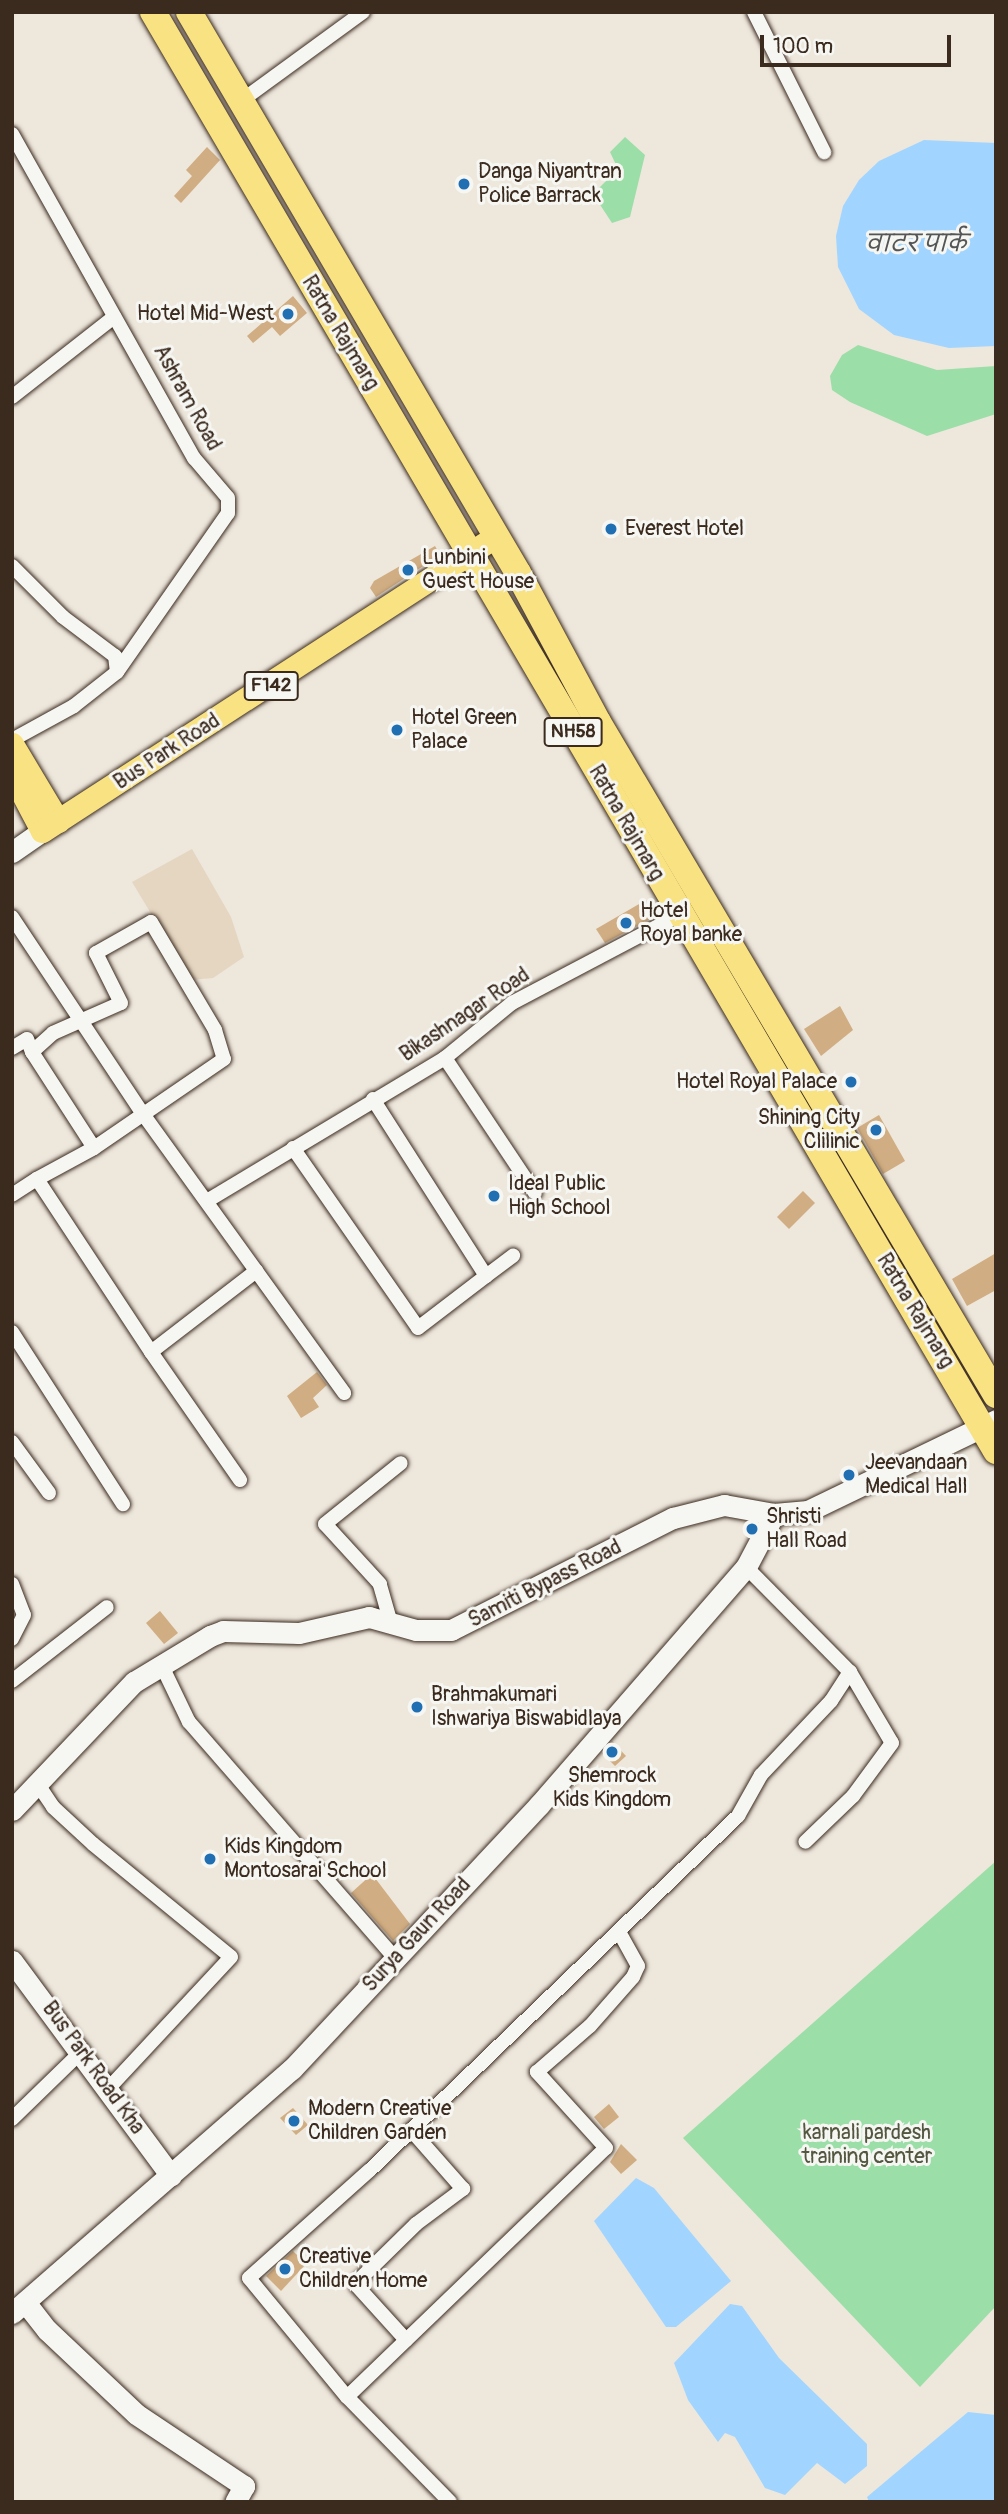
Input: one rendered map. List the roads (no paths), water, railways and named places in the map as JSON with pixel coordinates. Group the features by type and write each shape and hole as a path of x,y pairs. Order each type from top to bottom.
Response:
{"highway":[{"name":"Ratna Rajmarg","path":"153,12 679,915 989,1424 996,1451"},
{"name":"Ratna Rajmarg","path":"189,12 496,536 598,722 996,1395"},
{"path":"730,995 751,980"}],"main road":[{"name":"Bus Park Road","path":"50,826 470,556 496,536"},
{"path":"12,742 50,826"},
{"path":"12,774 50,826"}],"street":[{"path":"241,101 363,12"},
{"path":"754,12 824,152"},
{"name":"Ashram Road","path":"12,134 194,458 228,498 228,513 117,672 74,706 12,742"},
{"path":"12,397 114,317"},
{"path":"12,566 62,617 115,656 117,672"},
{"name":"Bus Park Road","path":"12,852 50,826"},
{"name":"Bikashnagar Road","path":"207,1201 445,1058 512,1003 679,915"},
{"path":"12,917 143,1114 344,1393"},
{"path":"14,1190 94,1148 224,1059 215,1030 151,922 96,953 121,1003 83,1024 53,1033 32,1052"},
{"path":"12,1048 27,1039 32,1052 94,1148"},
{"path":"445,1058 535,1193"},
{"path":"373,1099 486,1276"},
{"path":"293,1148 418,1328 513,1256"},
{"path":"37,1179 151,1352 240,1480"},
{"path":"151,1352 256,1271"},
{"path":"12,1332 123,1504"},
{"name":"Samiti Bypass Road","path":"12,1810 134,1682 223,1631 299,1633 369,1617 390,1620 416,1630 452,1630 694,1511 724,1505 774,1514 808,1511 989,1424"},
{"path":"12,1442 49,1493"},
{"path":"390,1620 380,1584 325,1524 401,1463"},
{"name":"Surya Gaun Road","path":"19,2307 292,2069 539,1805 746,1567 774,1514"},
{"path":"746,1567 850,1672 892,1743 853,1796 805,1842"},
{"path":"12,1584 24,1615 12,1639"},
{"path":"12,1659 17,1677 107,1607"},
{"path":"162,1665 189,1722 396,1959"},
{"path":"450,2502 347,2396 249,2278 411,2130 738,1816 761,1774 831,1701 850,1672"},
{"path":"37,1783 53,1807 93,1843 231,1957 109,2088"},
{"path":"347,2396 607,2148 537,2073 590,2026 633,1977 638,1966 619,1932"},
{"name":"Bus Park Road Kha","path":"12,1961 83,2050 171,2176"},
{"path":"12,2119 83,2050"},
{"path":"406,2340 357,2287 359,2280 416,2224 463,2189 411,2130"},
{"path":"19,2307 136,2414 244,2486 235,2502"}],"water":[{"name":"वाटर पार्क","path":"924,140 996,143 996,346 949,348 894,335 859,309 838,267 836,236 843,206 859,180 879,161"},
{"path":"636,2178 654,2188 731,2281 676,2327 666,2327 594,2221"},
{"path":"730,2304 742,2306 779,2358 867,2444 867,2466 845,2484 817,2463 785,2495 765,2488 735,2437 725,2433 718,2442 688,2400 674,2363"},
{"path":"968,2412 996,2415 996,2502 869,2502 867,2497"}],"place":[{"name":"Danga Niyantran Police Barrack","path":"464,184"},
{"name":"Hotel Mid-West","path":"288,314"},
{"name":"Everest Hotel","path":"611,529"},
{"name":"Lunbini Guest House","path":"408,570"},
{"name":"Hotel Green Palace","path":"397,730"},
{"name":"Hotel Royal banke","path":"626,923"},
{"name":"Hotel Royal Palace","path":"851,1082"},
{"name":"Shining City Clilinic","path":"876,1130"},
{"name":"Ideal Public High School","path":"494,1196"},
{"name":"Jeevandaan Medical Hall","path":"849,1475"},
{"name":"Shristi Hall Road","path":"752,1529"},
{"name":"Brahmakumari Ishwariya Biswabidlaya","path":"417,1707"},
{"name":"Shemrock Kids Kingdom","path":"612,1752"},
{"name":"Kids Kingdom Montosarai School","path":"210,1859"},
{"name":"Modern Creative Children Garden","path":"294,2121"},
{"name":"Creative Children Home","path":"285,2269"}],"park label":[{"name":"karnali pardesh training center","path":"867,2145"}]}
